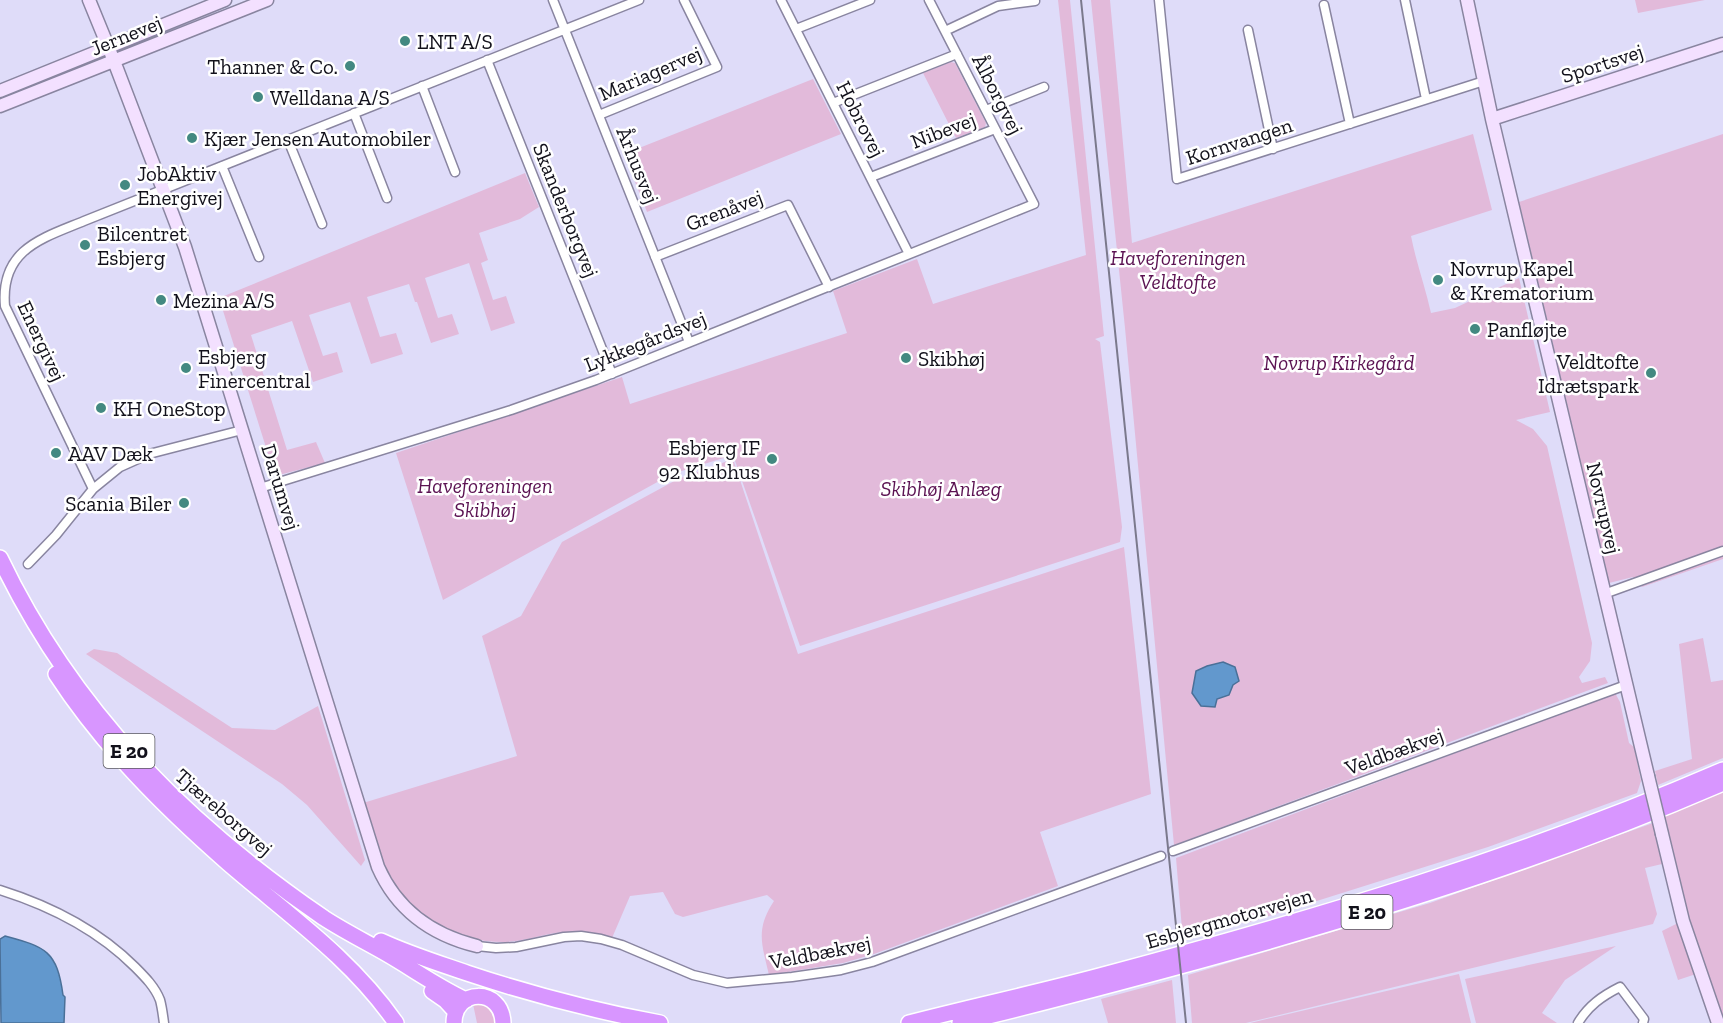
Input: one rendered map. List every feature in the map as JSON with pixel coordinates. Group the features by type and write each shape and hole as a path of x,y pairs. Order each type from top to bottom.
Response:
{"highway":[{"name":"Tjæreborgvej","path":"0,558 36,625 69,677 111,731 150,775 224,843 324,918 459,1012"},
{"name":"Tjæreborgvej","path":"0,580 39,648 73,700 108,744 167,808 345,963 374,994 396,1023"},
{"name":"Esbjergmotorvejen","path":"909,1022 1106,974 1319,914 1503,856 1678,790 1723,770"},
{"name":"Esbjergmotorvejen","path":"960,1023 1127,981 1375,910 1562,847 1723,783"},
{"name":"Tjæreborgvej","path":"229,864 320,924 446,1000 459,1012"},
{"name":"E 20","path":"306,903 385,943 435,962 568,1003 660,1023"},
{"name":"E 20","path":"459,1012 478,996 491,1000 500,1009 502,1023"}],"street":[{"name":"Darumvej","path":"89,0 188,255 381,874 397,899 422,923 452,939 477,946"},
{"name":"Jernevej","path":"0,91 225,0"},
{"name":"Jernevej","path":"0,106 267,0"},
{"name":"Århusvej","path":"553,0 689,342"},
{"name":"Energivej","path":"93,489 5,306 2,288 6,269 18,253 34,241 639,0"},
{"name":"Mariagervej","path":"598,115 717,67 684,0"},
{"name":"Hobrovej","path":"781,0 909,254"},
{"path":"796,29 870,0"},
{"name":"Ålborgvej","path":"929,0 1034,204"},
{"name":"Kornvangen","path":"1159,0 1178,179 1484,81"},
{"path":"1405,0 1426,99"},
{"name":"Novrupvej","path":"1467,0 1492,119 1683,921 1716,1022"},
{"path":"945,31 998,6 1035,1"},
{"path":"1324,5 1350,124"},
{"path":"114,61 117,52 140,41 155,28"},
{"path":"1248,30 1273,149"},
{"name":"Sportsvej","path":"1492,119 1723,44"},
{"path":"62,82 76,69 107,57 109,47"},
{"path":"833,103 957,54"},
{"name":"Skanderborgvej","path":"487,60 612,374"},
{"path":"422,86 455,172"},
{"path":"986,110 1044,87"},
{"path":"354,113 387,198"},
{"name":"Nibevej","path":"871,177 995,129"},
{"path":"288,140 322,224"},
{"path":"222,166 260,257"},
{"name":"Lykkegårdsvej","path":"260,488 521,406 612,374 1034,204"},
{"name":"Grenåvej","path":"655,257 788,205 829,287"},
{"path":"28,564 56,535 93,489 120,467 149,454 242,430"},
{"path":"1604,594 1723,551"},
{"name":"Veldbækvej","path":"1173,851 1626,685"},
{"name":"Veldbækvej","path":"477,946 516,947 581,936 622,945 693,975 727,982 792,977 841,970 872,962 1161,856"},
{"path":"0,890 54,910 90,930 114,948 147,979 154,989 164,1023"},
{"path":"1578,1023 1591,1005 1605,994 1620,987 1644,1019 1643,1023"}],"green space":[{"path":"1058,0 1070,0 1104,336 1095,339 1100,342 1122,527 1120,542 800,646 733,455 672,474 443,600 396,453 622,377 630,404 847,333 833,291 917,259 933,304 1086,255"},
{"path":"1091,0 1110,0 1132,243 1473,134 1492,210 1411,236 1415,255 1431,313 1455,308 1519,278 1550,412 1516,420 1533,429 1547,446 1592,643 1590,661 1579,677 1582,683 1605,677 1608,683 1174,845"},
{"path":"1635,0 1705,0 1638,13"},
{"path":"951,62 955,63 986,123 985,127 956,138 923,73"},
{"path":"813,79 841,134 647,212 624,154"},
{"name":"Veldtofte Idrætspark","path":"1723,134 1723,559 1642,587 1633,577 1609,583 1519,202"},
{"path":"525,173 539,207 520,219 479,233 488,260 481,263 493,300 506,296 515,323 491,331 469,263 425,278 438,318 452,314 459,334 431,343 409,284 367,297 380,337 396,333 403,354 371,364 350,302 309,315 323,356 337,352 343,372 313,382 292,321 251,335 287,450 316,442 325,463 275,476 219,298"},
{"path":"733,459 798,654 1124,547 1151,794 1040,832 1058,886 874,954 843,963 769,975 762,946 762,929 774,901 767,895 683,917 675,914 663,892 630,896 612,938 563,932 512,942 486,941 453,932 423,916 399,892 384,869 363,803 517,756 482,636 521,616 562,542 678,479"},
{"path":"1703,638 1711,682 1723,680 1723,758 1658,785 1655,771 1692,759 1679,644"},
{"path":"94,649 117,653 232,728 275,730 318,706 365,860 361,866 307,805 282,784 86,654"},
{"path":"1615,693 1620,702 1629,743 1634,747 1641,781 1637,793 1488,847 1250,922 1182,929 1176,858"},
{"path":"1723,792 1723,1019 1687,916 1664,817"},
{"path":"1653,823 1662,864 1645,868 1657,914 1653,924 1246,1023 1192,1023 1188,975 1430,903"},
{"path":"1676,924 1681,929 1696,974 1678,980 1662,931"},
{"path":"1616,946 1565,980 1542,1013 1557,1023 1476,1023 1465,979"},
{"path":"1459,974 1471,1023 1250,1023"},
{"path":"1172,980 1176,1023 1108,1023 1101,999"},
{"path":"478,1003 491,1010 496,1023 477,1023 473,1004"}],"water":[{"path":"1223,662 1235,667 1239,681 1233,685 1229,695 1217,699 1215,707 1201,706 1192,693 1196,671"},
{"path":"5,936 40,948 53,960 65,997 64,1023 1,1023 0,939"}],"railway":[{"path":"1081,0 1186,1023"}],"place":[{"name":"LNT A/S","path":"405,41"},
{"name":"Thanner & Co.","path":"350,66"},
{"name":"Welldana A/S","path":"258,97"},
{"name":"Kjær Jensen Automobiler","path":"192,138"},
{"name":"JobAktiv Energivej","path":"125,185"},
{"name":"Bilcentret Esbjerg","path":"85,245"},
{"name":"Novrup Kapel & Krematorium","path":"1438,280"},
{"name":"Mezina A/S","path":"161,300"},
{"name":"Panfløjte","path":"1475,329"},
{"name":"Skibhøj","path":"906,358"},
{"name":"Esbjerg Finercentral","path":"186,368"},
{"name":"Veldtofte Idrætspark","path":"1651,373"},
{"name":"KH OneStop","path":"101,408"},
{"name":"AAV Dæk","path":"56,453"},
{"name":"Esbjerg IF 92 Klubhus","path":"772,459"},
{"name":"Scania Biler","path":"184,503"}],"park label":[{"name":"Haveforeningen Veldtofte","path":"1178,269"},
{"name":"Novrup Kirkegård","path":"1339,362"},
{"name":"Skibhøj Anlæg","path":"941,488"},
{"name":"Haveforeningen Skibhøj","path":"485,497"}]}
